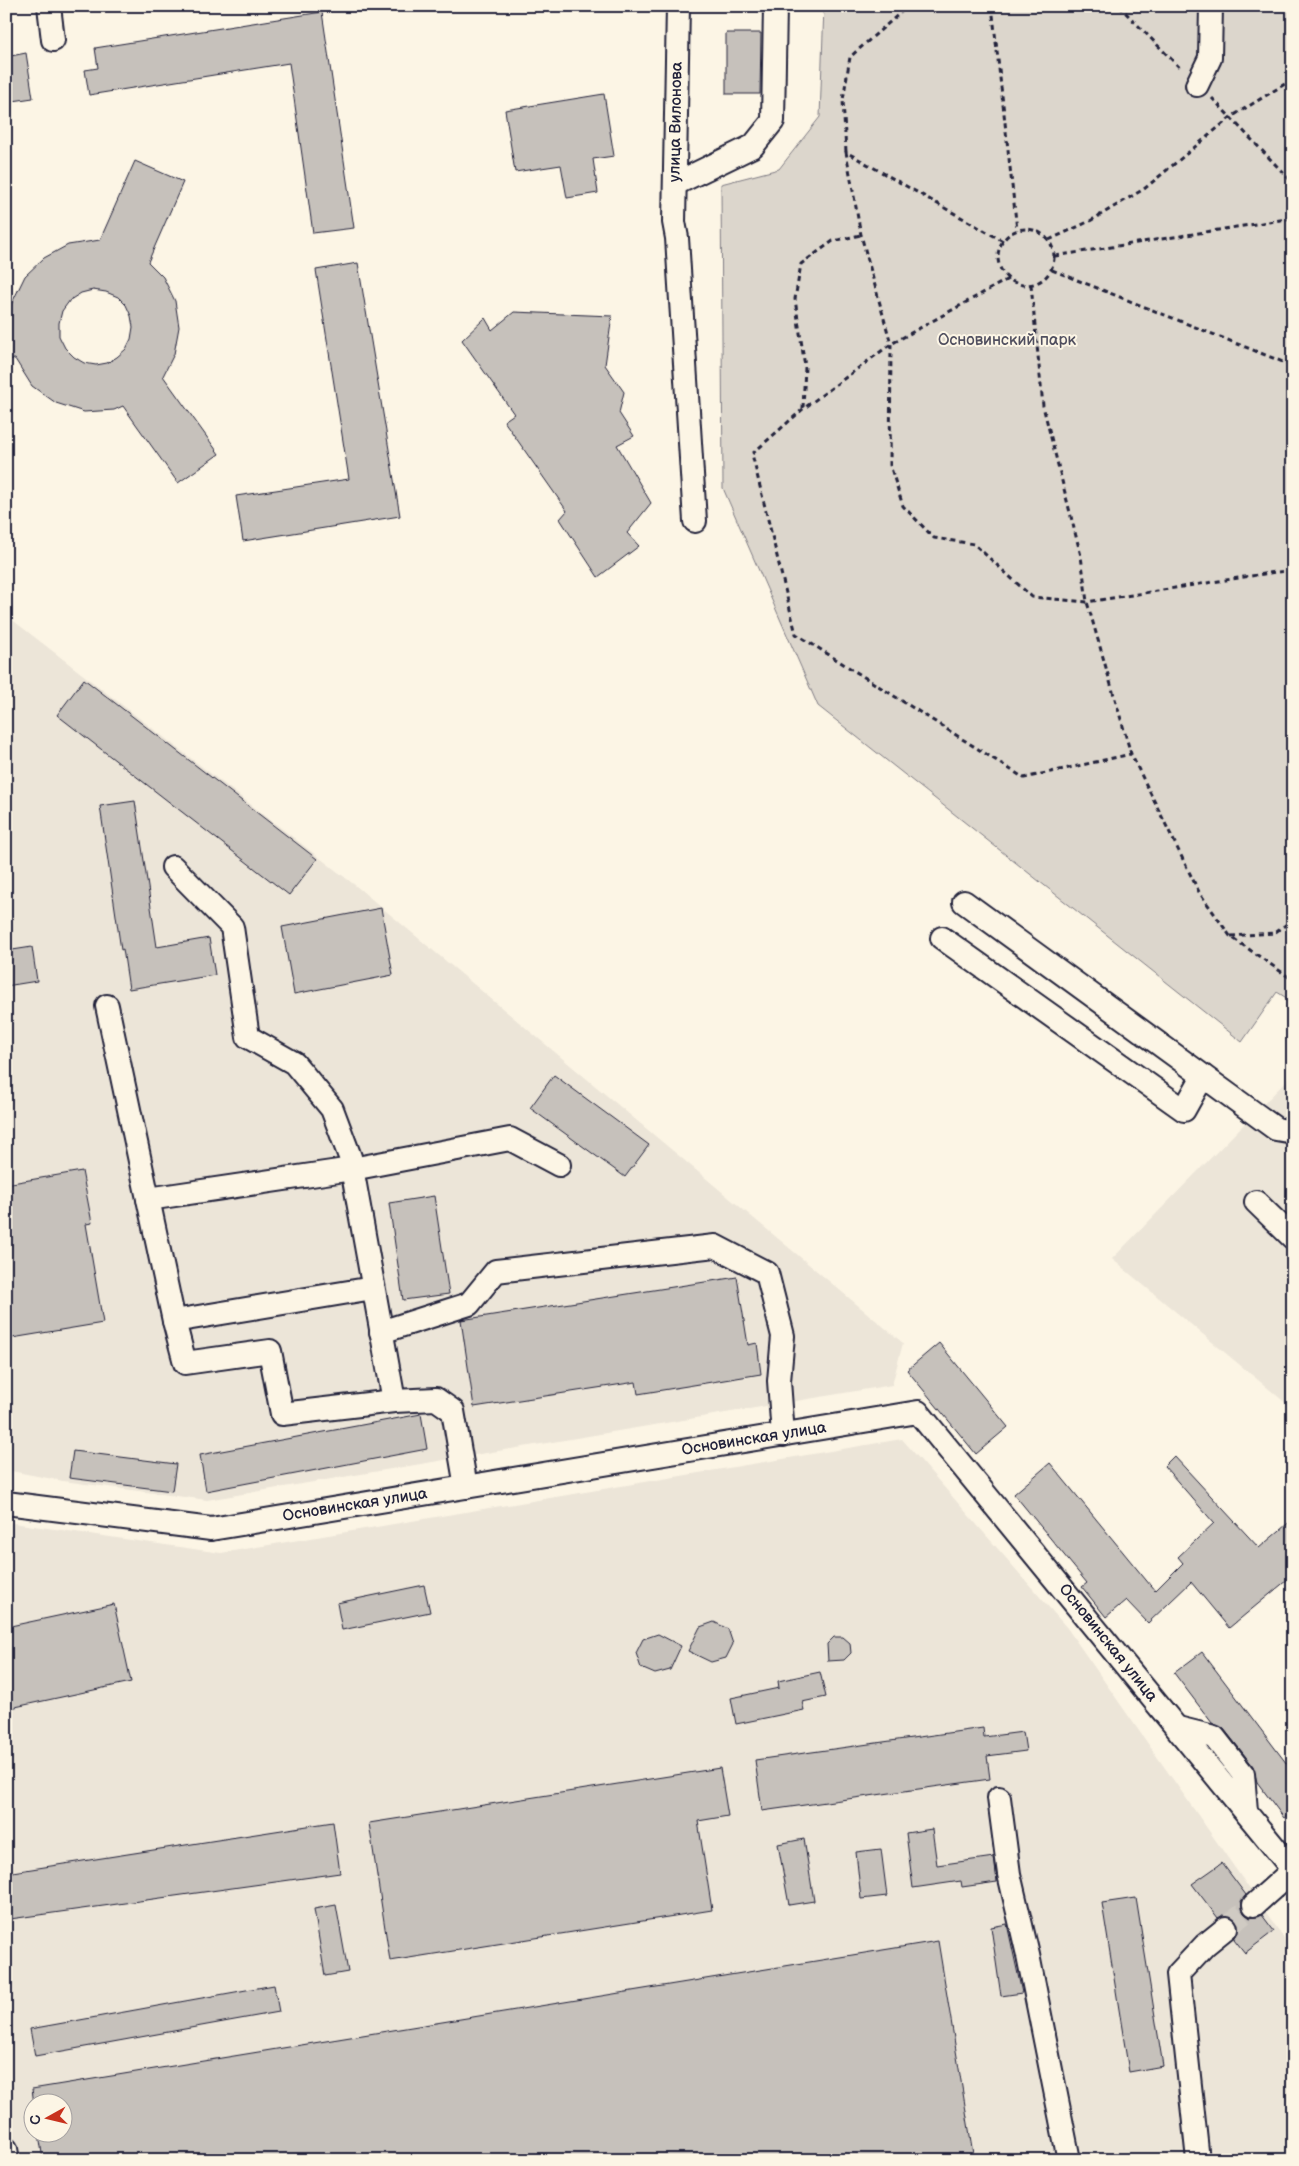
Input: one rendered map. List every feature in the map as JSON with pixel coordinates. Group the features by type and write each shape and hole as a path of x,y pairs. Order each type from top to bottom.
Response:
{"street":[{"path":"49,6 53,40"},
{"name":"улица Вилонова","path":"678,6 674,222 677,238 695,521"},
{"path":"674,184 754,146 773,122 775,6"},
{"path":"1197,85 1210,58 1211,6"},
{"path":"174,867 232,927 248,1037 294,1063 332,1109 350,1157 394,1401"},
{"path":"964,902 1276,1129 1293,1132"},
{"path":"942,938 1184,1110 1203,1076"},
{"path":"107,1006 174,1321 185,1363 270,1351 282,1414 394,1401 436,1400 453,1412 466,1487"},
{"path":"148,1199 352,1169 510,1139 559,1165"},
{"path":"1256,1202 1293,1238"},
{"path":"381,1332 469,1304 496,1271 715,1246 768,1273 783,1336 779,1381 782,1435"},
{"path":"174,1321 373,1288"},
{"name":"Основинская улица","path":"6,1503 211,1529 918,1412 1293,1870"},
{"path":"999,1798 1010,1874 1069,2160"},
{"path":"1254,1906 1293,1870"},
{"path":"1198,2160 1178,1974 1205,1945 1226,1928"},
{"path":"6,2149 8,2160"}],"path":[{"path":"908,6 850,57 843,100 846,152 861,236 891,344 890,465 903,506 934,538 974,544 1032,597 1087,602 1276,572 1293,572"},
{"path":"992,6 1017,230"},
{"path":"1049,240 1090,221 1144,189 1231,117 1293,78"},
{"path":"846,152 1003,241"},
{"path":"1055,256 1293,218"},
{"path":"1017,230 1035,230 1049,240 1055,256 1052,270 1039,282 1031,285 1023,285 1008,279 999,265 998,257 1003,241 1009,235 1017,230"},
{"path":"803,409 805,367 795,299 801,264 834,241 861,236"},
{"path":"1052,270 1293,366"},
{"path":"1008,279 891,344 803,409 752,454 796,634 1024,778 1131,754"},
{"path":"1031,285 1043,406 1081,556 1087,602 1131,754 1199,892 1230,936 1293,980"},
{"path":"1230,936 1274,933 1293,920"}],"shaded area":[{"path":"6,615 356,886 903,1343 892,1385 207,1500 63,1481 6,1470"},
{"path":"1293,1074 1293,1409 1112,1259"},
{"path":"902,1439 1067,1628 1284,1938 1293,1988 1293,2160 6,2160 6,1522 221,1553"}],"green space":[{"name":"Основинский парк","path":"824,6 1293,6 1293,1002 1277,992 1242,1042 818,706 723,488 721,184 779,169 820,117"}],"building":[{"path":"322,12 354,228 313,233 289,63 89,95 85,70 98,68 95,48"},
{"path":"726,33 761,33 760,94 726,94"},
{"path":"26,53 33,98 6,102 6,57"},
{"path":"604,94 614,156 593,159 598,193 567,198 561,165 515,172 505,110"},
{"path":"135,161 183,182 148,262 163,277 175,301 179,327 174,354 163,376 219,454 178,483 123,406 114,410 84,412 56,403 32,386 15,359 6,360 6,310 9,309 25,276 44,258 68,245 100,240","holes":["93,290 106,292 118,297 126,305 133,327 131,339 126,349 107,363 96,365 84,363 65,348 59,336 59,323 62,311 70,300 81,293"]},
{"path":"358,263 400,516 243,541 236,496 349,479 316,270"},
{"path":"514,312 612,316 605,365 624,392 619,413 634,436 617,445 651,503 627,533 639,546 598,577 560,519 567,511 504,421 514,414 462,340 485,318 492,330"},
{"path":"84,679 317,859 289,895 57,715"},
{"path":"135,801 157,947 209,938 215,975 129,989 123,949 121,950 100,806"},
{"path":"381,908 393,975 294,994 282,927"},
{"path":"32,947 37,981 6,986 6,951"},
{"path":"554,1075 649,1145 625,1177 530,1108"},
{"path":"82,1171 92,1223 86,1224 103,1323 6,1339 6,1184"},
{"path":"434,1196 449,1294 403,1300 389,1203"},
{"path":"737,1277 748,1345 757,1343 761,1374 638,1394 636,1382 474,1407 461,1320"},
{"path":"939,1343 1008,1427 976,1454 907,1370"},
{"path":"421,1414 427,1449 206,1491 200,1455"},
{"path":"73,1451 176,1464 172,1491 69,1478"},
{"path":"1174,1456 1259,1548 1293,1519 1293,1575 1229,1628 1191,1582 1148,1623 1126,1600 1106,1617 1082,1587 1087,1583 1014,1494 1050,1463 1155,1591 1183,1563 1178,1557 1214,1523 1164,1466"},
{"path":"424,1585 430,1612 342,1630 337,1603"},
{"path":"114,1604 131,1682 6,1709 6,1627"},
{"path":"714,1622 728,1629 733,1644 726,1658 711,1662 688,1651 700,1627"},
{"path":"658,1634 681,1646 670,1670 655,1674 641,1668 636,1653 643,1639"},
{"path":"834,1637 843,1637 850,1643 851,1653 844,1660 828,1661 827,1644"},
{"path":"1202,1652 1293,1772 1293,1811 1284,1818 1257,1782 1253,1766 1224,1729 1212,1723 1174,1673"},
{"path":"820,1672 826,1697 802,1702 804,1710 736,1724 731,1698 779,1688 778,1681"},
{"path":"983,1728 984,1737 1023,1732 1026,1751 987,1756 990,1779 762,1811 755,1760"},
{"path":"720,1768 728,1816 698,1821 712,1910 390,1961 369,1823"},
{"path":"333,1822 340,1873 10,1919 6,1900 6,1873"},
{"path":"932,1829 937,1865 994,1857 997,1882 962,1887 961,1881 913,1888 906,1833"},
{"path":"804,1839 814,1901 789,1905 778,1844"},
{"path":"881,1849 887,1896 861,1899 856,1852"},
{"path":"1222,1863 1246,1895 1241,1901 1244,1913 1250,1918 1262,1915 1274,1931 1245,1953 1234,1939 1238,1932 1236,1920 1230,1916 1223,1915 1218,1918 1192,1884"},
{"path":"1136,1898 1163,2066 1129,2072 1102,1903"},
{"path":"336,1905 348,1972 325,1976 314,1909"},
{"path":"1007,1924 1022,1993 1001,1996 991,1927"},
{"path":"938,1941 974,2160 43,2160 41,2144 72,2144 72,2094 33,2094 32,2089"},
{"path":"274,1985 279,2012 35,2056 30,2029"}],"tunnel":[{"path":"1226,1928 1254,1905"}]}
